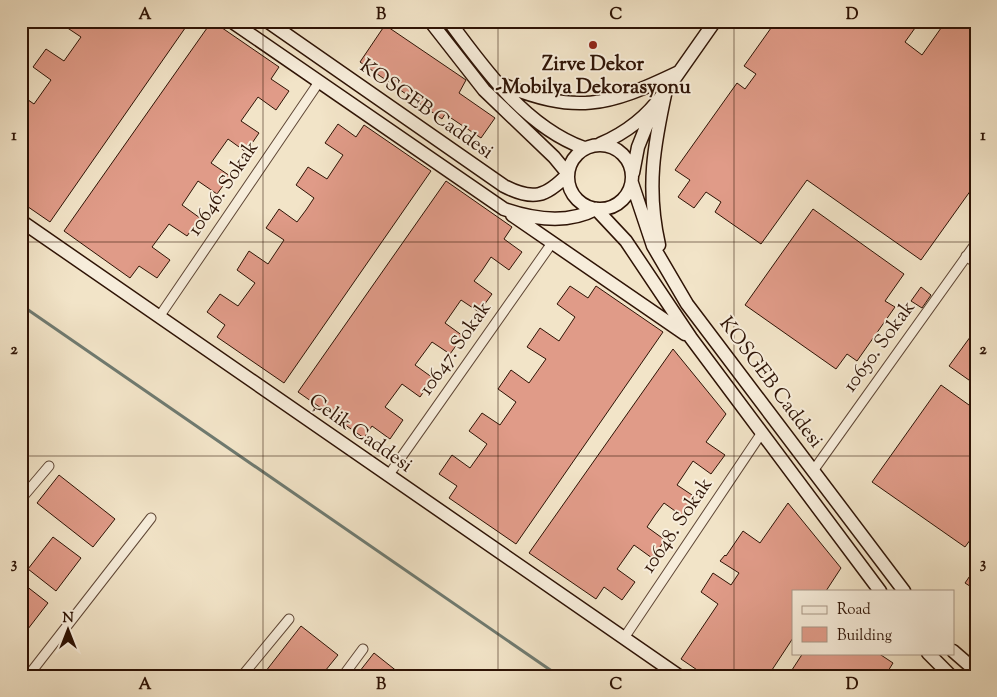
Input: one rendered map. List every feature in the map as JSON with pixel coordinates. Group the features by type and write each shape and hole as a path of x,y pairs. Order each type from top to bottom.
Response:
{"main road":[{"name":"KOSGEB Caddesi","path":"231,21 691,338"},
{"name":"KOSGEB Caddesi","path":"267,21 514,192 536,196 546,193 555,188 568,174"},
{"path":"430,21 484,90 554,157 568,174"},
{"path":"449,21 499,83 546,130 564,141 584,148"},
{"path":"654,107 626,131 600,144 584,148 574,157 568,174 570,190 581,203 596,209 608,208 619,203 627,194 632,179 638,146 654,107 715,21"},
{"path":"499,83 549,101 582,104 598,103 627,95 679,72"},
{"path":"664,267 653,216 651,173 666,90"},
{"path":"600,144 612,147 622,154 629,163 632,179"},
{"name":"KOSGEB Caddesi","path":"632,179 645,226 664,267 702,325 903,590"},
{"name":"KOSGEB Caddesi","path":"504,209 527,216 554,218 578,216 596,209 626,241 691,338 879,590"},
{"name":"Çelik Caddesi","path":"21,221 679,676"},
{"path":"954,652 976,671"},
{"path":"929,654 943,673"}],"street":[{"name":"10646. Sokak","path":"159,317 319,82"},
{"name":"10647. Sokak","path":"388,476 552,243"},
{"name":"10650. Sokak","path":"813,471 976,243"},
{"path":"966,256 976,263"},
{"name":"10648. Sokak","path":"624,638 761,434"},
{"path":"21,499 49,466"},
{"path":"28,676 150,518"},
{"path":"242,676 290,618"},
{"path":"343,676 363,649"}],"building":[{"path":"57,21 190,21 50,222 21,202 21,95 34,104 51,80 33,67 46,49 64,61 81,37"},
{"path":"212,21 279,67 271,79 289,91 276,110 258,97 241,121 259,133 246,152 228,139 211,163 230,176 217,194 198,181 182,205 200,218 187,236 169,224 152,247 170,260 157,278 139,266 130,278 64,231"},
{"path":"776,21 920,21 905,42 922,55 946,21 976,21 976,183 921,260 807,180 761,244 715,212 721,202 706,192 694,208 678,197 690,180 675,170 737,83 745,89 756,74 744,66"},
{"path":"385,25 466,80 459,93 495,118 481,138 445,114 442,119 360,62"},
{"path":"338,124 356,137 364,125 431,171 284,383 217,337 225,325 207,312 220,294 238,306 255,283 237,270 249,251 268,264 284,240 266,228 279,209 297,222 306,210 314,198 296,185 308,167 327,179 343,155 325,143"},
{"path":"446,181 512,227 504,239 522,252 509,270 491,257 474,281 492,294 479,312 461,300 445,323 463,336 450,354 432,342 415,365 433,378 420,397 402,384 385,407 403,420 390,439 372,426 364,438 298,392"},
{"path":"813,209 904,274 885,301 895,307 857,361 847,354 836,369 745,305"},
{"path":"570,286 588,298 596,286 663,332 516,544 449,498 457,486 439,474 452,455 470,468 487,444 469,431 482,413 500,425 516,402 498,389 511,370 529,383 546,359 527,347 540,328 559,341 575,317 557,304"},
{"path":"921,287 931,295 922,308 911,301"},
{"path":"976,329 976,385 949,366"},
{"path":"673,349 726,414 706,442 725,455 711,474 693,461 677,485 695,497 682,516 664,503 647,527 665,540 652,558 634,545 617,569 635,582 622,600 604,587 596,599 529,553"},
{"path":"941,385 976,410 976,532 965,547 872,482"},
{"path":"59,475 115,519 93,547 37,503"},
{"path":"788,503 841,568 827,590 792,590 792,640 768,676 706,676 681,659 718,604 701,592 713,573 731,585 739,573 720,561 726,556 743,531 760,543"},
{"path":"53,537 81,558 56,591 28,569"},
{"path":"976,567 976,590 965,583"},
{"path":"21,582 48,603 21,638"},
{"path":"301,626 338,655 321,676 262,676"},
{"path":"374,653 403,676 356,676"},
{"path":"802,654 880,654 893,663 885,676 788,676"}],"waterway":[{"path":"21,305 559,676"}],"place":[{"name":"Zirve Dekor -Mobilya Dekorasyonu","path":"593,45"}]}
